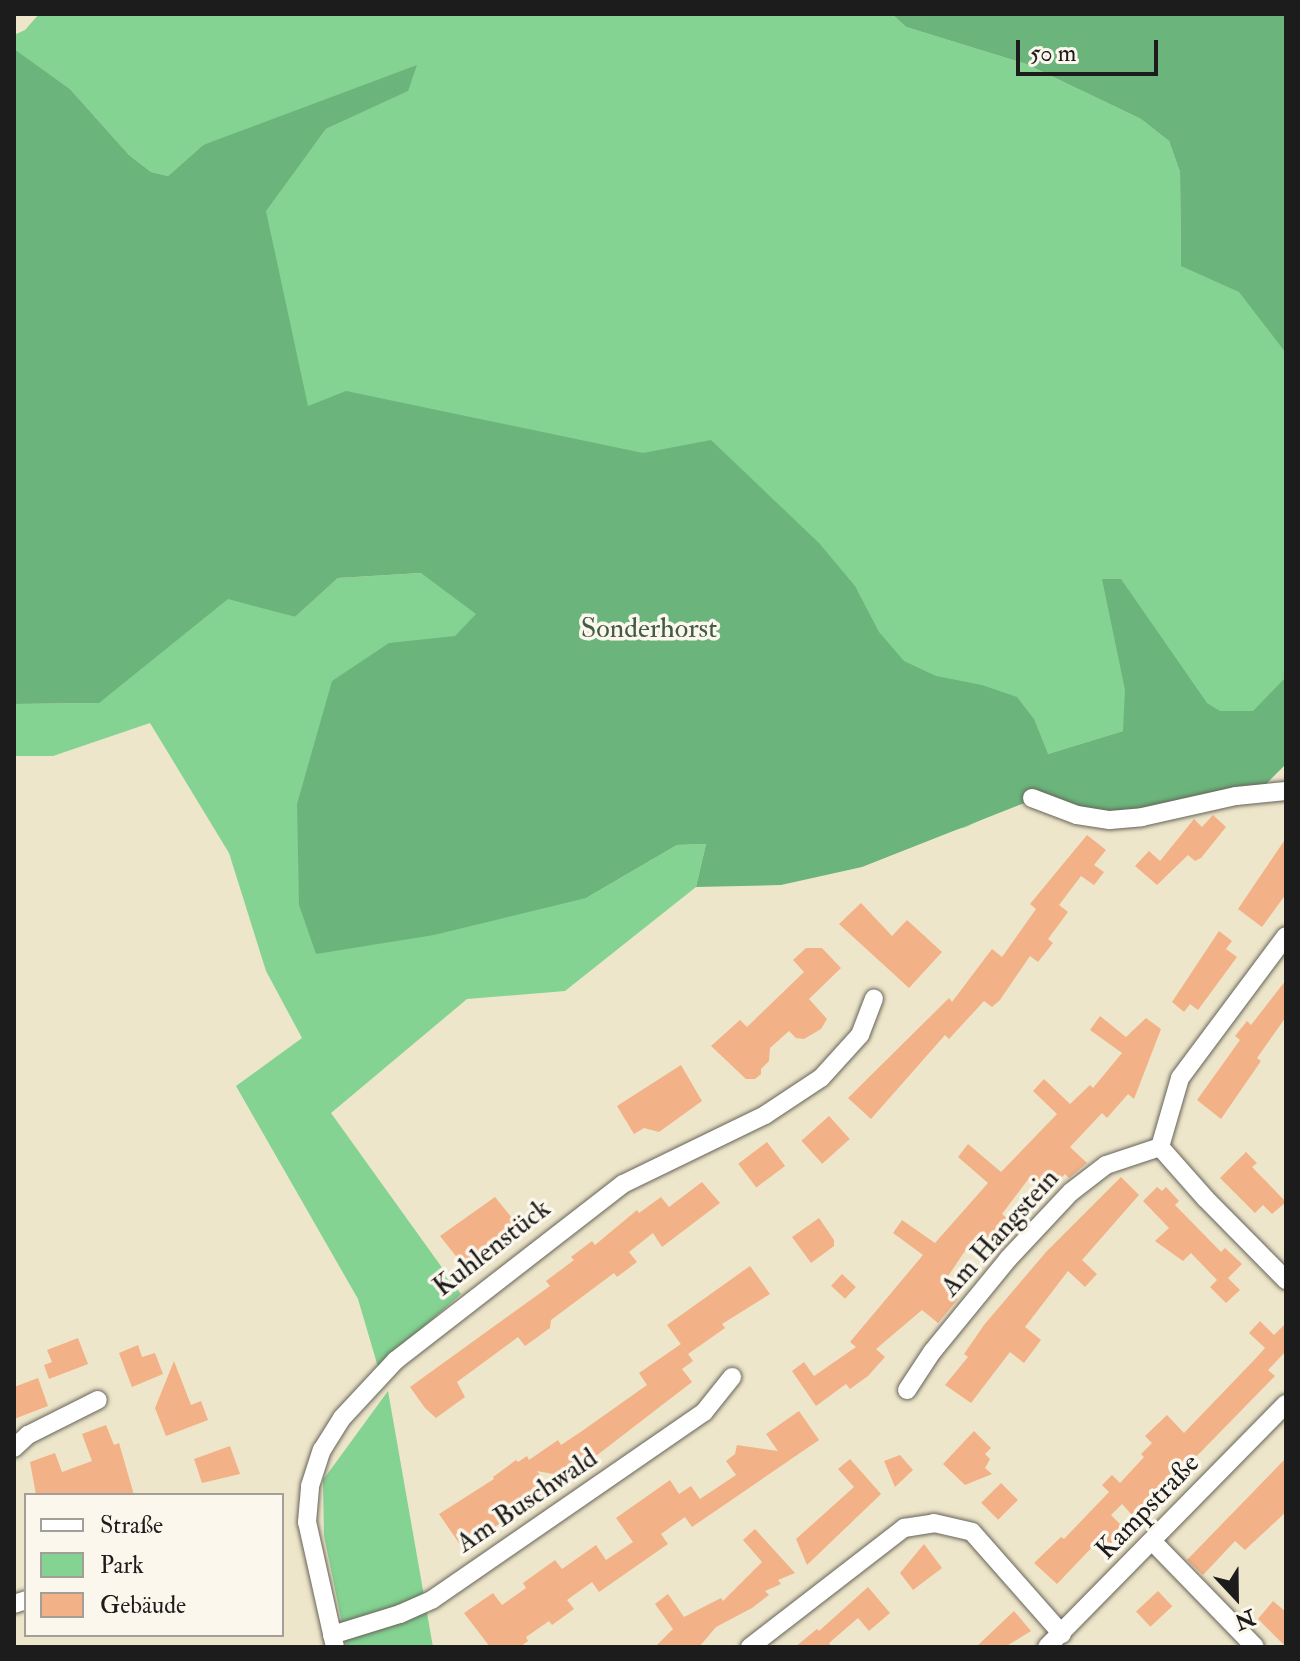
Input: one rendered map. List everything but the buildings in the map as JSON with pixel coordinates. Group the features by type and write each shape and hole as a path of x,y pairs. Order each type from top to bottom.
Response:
{"street":[{"path":"1032,798 1077,815 1110,820 1142,817 1236,796 1286,791"},
{"path":"1286,936 1180,1078 1160,1147 1286,1280"},
{"name":"Kuhlenstück","path":"333,1641 307,1522 310,1486 322,1450 342,1418 396,1360 623,1184 765,1115 821,1078 860,1035 874,999"},
{"name":"Am Hangstein","path":"907,1390 932,1352 1008,1259 1071,1192 1106,1165 1160,1147"},
{"name":"Am Buschwald","path":"333,1641 433,1599 704,1412 732,1377"},
{"path":"14,1448 28,1435 98,1400"},
{"name":"Kampstraße","path":"1047,1647 1286,1404"},
{"path":"750,1647 904,1528 934,1523 972,1532 1062,1634"},
{"path":"1153,1542 1255,1647"}],"green space":[{"path":"39,14 892,14 906,27 1026,64 1141,119 1169,141 1180,172 1181,266 1286,14 1286,755 1123,731 1048,754 1003,809 966,827 936,835 782,757 586,898 677,845 706,844 696,887 565,991 467,999 331,1113 461,1294 378,1367 358,1299 236,1086 302,1038 266,971 229,853 150,723 53,756 14,756 14,704 99,703 14,324 14,35 25,30","holes":["20,54 70,89 129,155 151,172 168,176 203,145 407,91 326,129 272,202 166,196","409,556 430,579 422,573 338,578 295,617 246,603"]},
{"path":"892,14 1286,14 1286,353 1239,292 1181,266 1180,172 1169,141 1141,119 1026,64 906,27"},
{"name":"Sonderhorst","path":"14,49 70,89 129,155 151,172 168,176 203,145 417,65 408,91 326,129 266,211 308,406 346,391 643,453 711,440 819,543 855,586 879,632 904,661 936,676 982,685 1017,697 1034,719 1048,754 1123,731 1125,690 1102,579 1121,579 1207,703 1220,711 1253,711 1286,677 1286,764 1261,789 1111,819 1032,800 862,867 781,885 696,887 706,844 677,845 586,898 434,935 316,954 299,905 297,804 332,681 389,643 455,636 476,614 421,573 338,578 295,617 228,599 99,703 14,704"},
{"path":"388,1391 433,1647 347,1647 324,1536 323,1480"}]}
